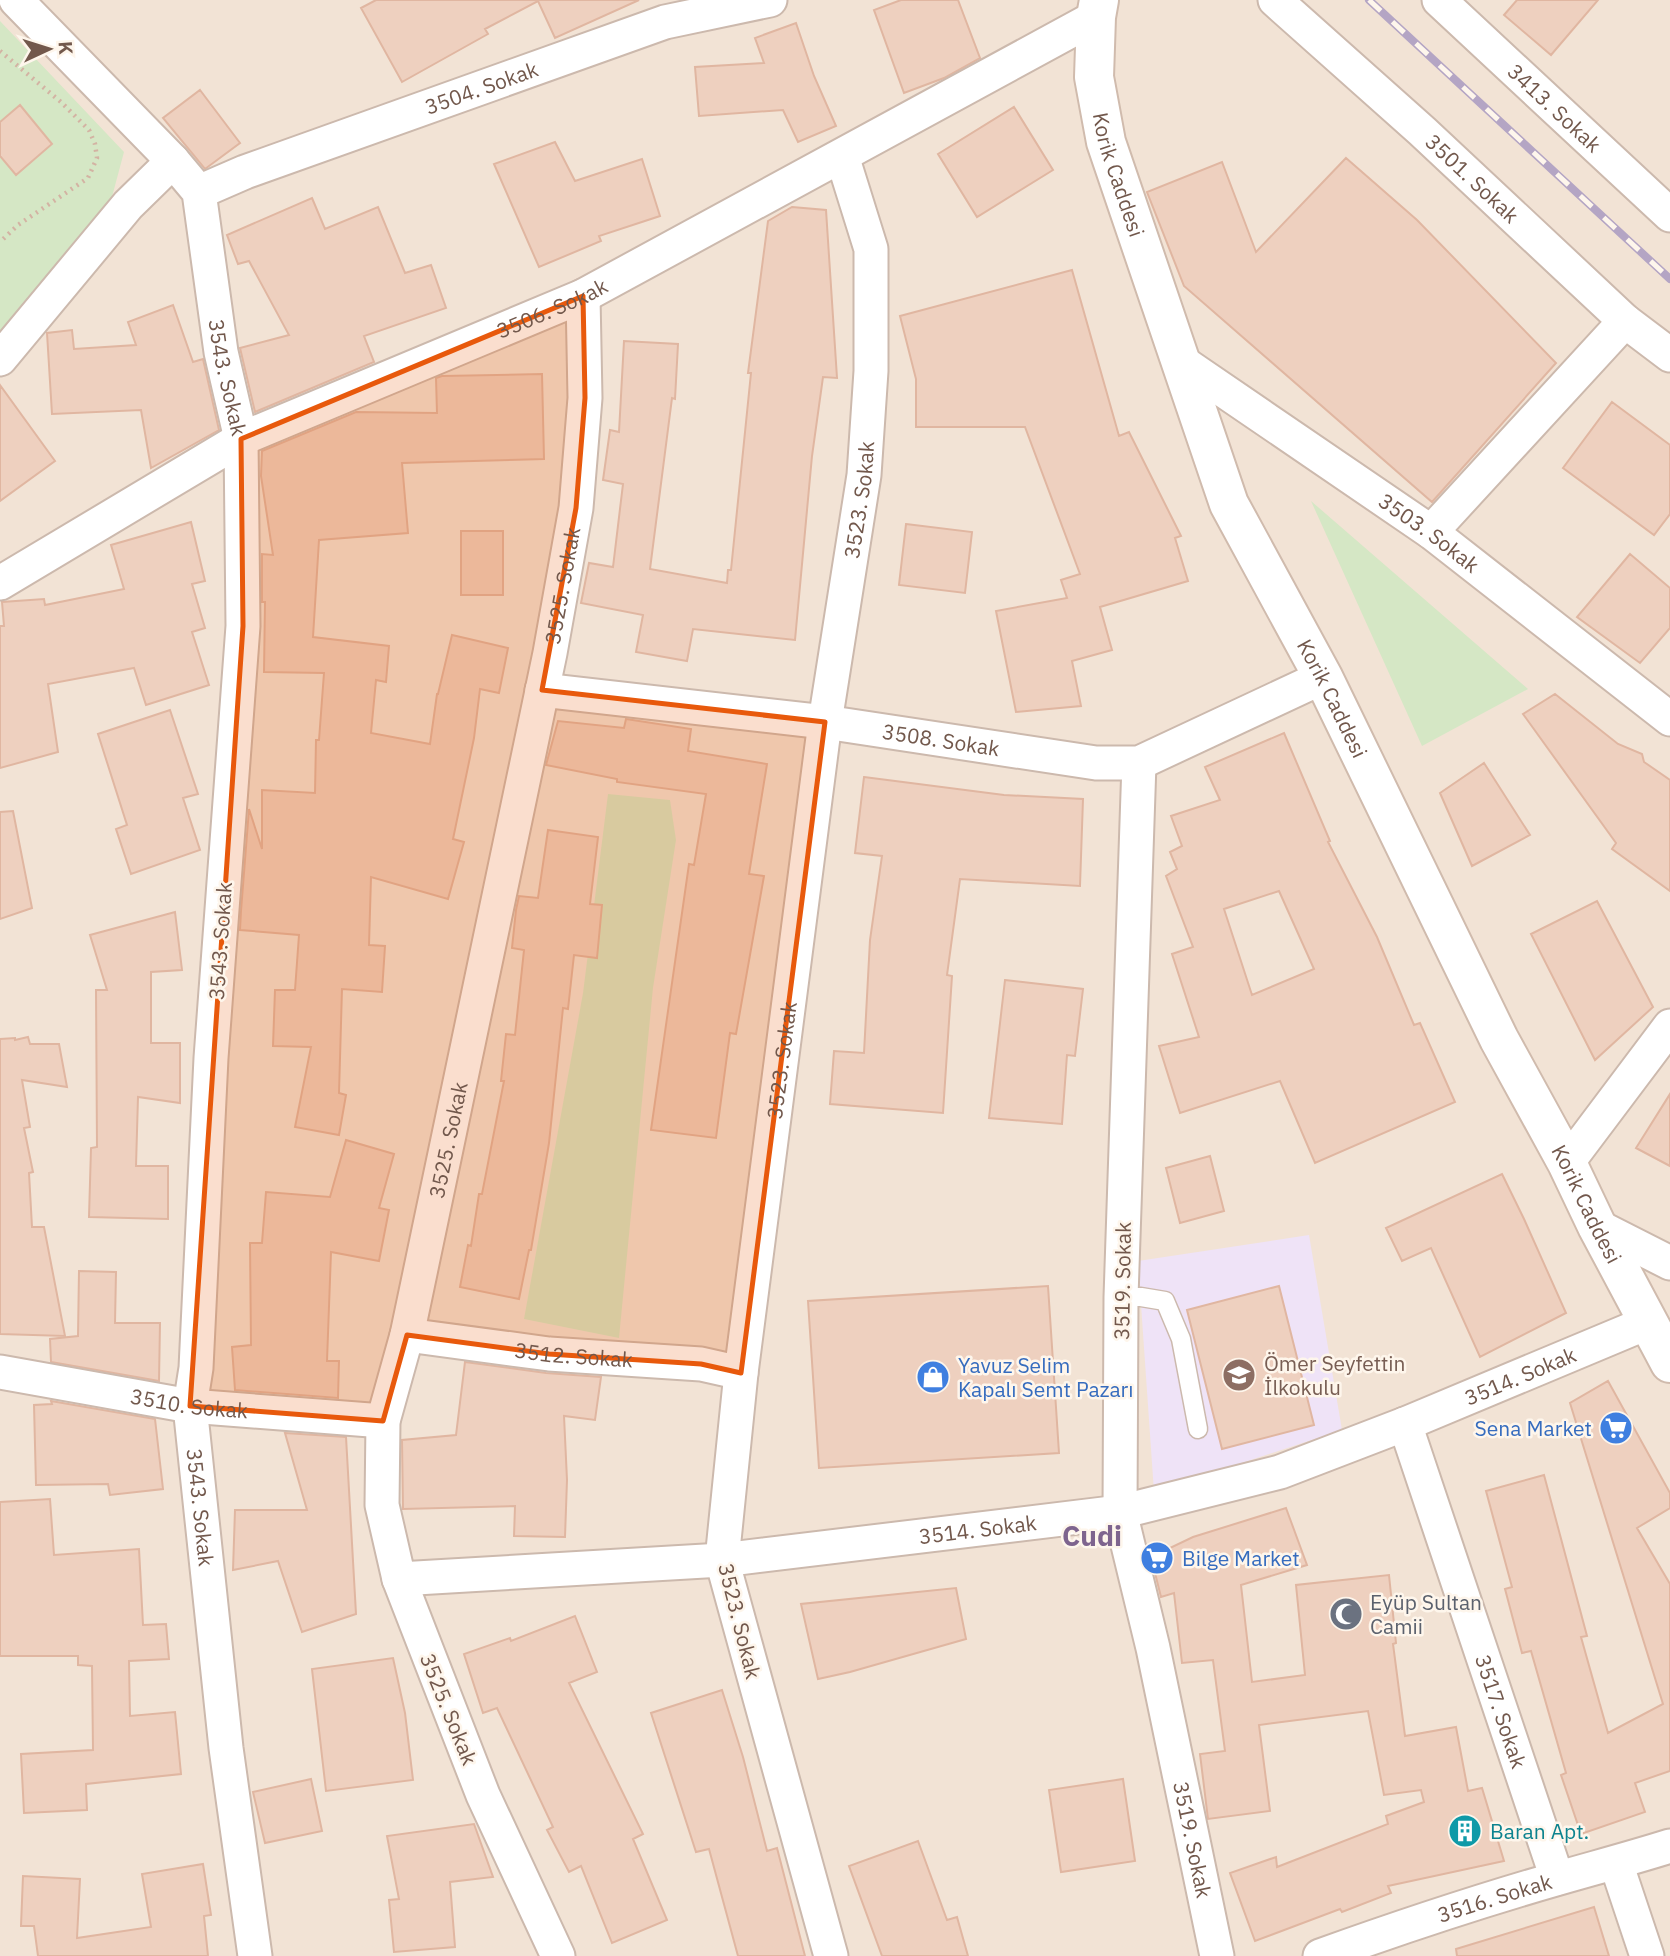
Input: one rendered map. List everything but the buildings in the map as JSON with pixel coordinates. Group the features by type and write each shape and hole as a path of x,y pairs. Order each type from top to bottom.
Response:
{"main road":[{"name":"Korik Caddesi","path":"1097,8 1094,77 1106,142 1228,504 1323,677 1499,1040 1567,1163 1597,1226 1670,1363"}],"street":[{"path":"16,0 173,161 199,192"},
{"name":"3504. Sokak","path":"199,192 665,11 770,0"},
{"name":"3501. Sokak","path":"1275,0 1422,131 1625,321 1670,355"},
{"name":"3413. Sokak","path":"1440,0 1670,215"},
{"name":"3506. Sokak","path":"0,583 241,439 583,296 842,156 1097,8"},
{"name":"3523. Sokak","path":"831,1956 722,1560 741,1373 825,722 864,475 871,371 871,249 842,156"},
{"path":"0,359 128,205 173,161"},
{"name":"3543. Sokak","path":"199,192 222,352 241,439 243,626 211,1058 196,1368 190,1406 226,1748 256,1956"},
{"name":"3525. Sokak","path":"558,1956 483,1795 399,1579 382,1506 383,1422 407,1335 542,690 576,508 585,398 583,296"},
{"path":"1431,532 1625,321"},
{"name":"3503. Sokak","path":"1179,360 1431,532 1670,719"},
{"name":"3508. Sokak","path":"542,690 825,722 1096,763 1139,764 1323,677"},
{"name":"3519. Sokak","path":"1139,764 1121,1297 1120,1512 1153,1648 1217,1956"},
{"path":"1567,1163 1670,1026"},
{"path":"1597,1226 1670,1263"},
{"name":"3514. Sokak","path":"399,1579 722,1560 1120,1512 1280,1472 1405,1424 1649,1322"},
{"name":"3512. Sokak","path":"407,1335 549,1354 701,1364 741,1373"},
{"name":"3510. Sokak","path":"0,1372 190,1406 383,1422"},
{"name":"3517. Sokak","path":"1405,1424 1557,1878"},
{"name":"3516. Sokak","path":"1320,1956 1396,1943 1557,1878 1670,1846"},
{"path":"1616,1863 1647,1956"}],"lane":[{"path":"1121,1297 1165,1301 1181,1339 1198,1429"}],"path":[{"path":"0,51 61,102 89,130 97,158 88,178 18,225 0,242"}],"highlighted area":[{"path":"583,296 585,398 576,508 542,690 825,722 741,1373 701,1364 549,1354 407,1335 383,1421 190,1406 243,626 241,439"}],"shaded area":[{"path":"0,0 1670,0 1670,1956 0,1956"},
{"name":"Ömer Seyfettin İlkokulu","path":"1309,1235 1342,1430 1154,1492 1138,1261"}],"green space":[{"path":"0,21 124,152 109,208 29,307 0,332"},
{"path":"1311,501 1528,689 1422,746"},
{"path":"608,794 670,800 676,840 653,988 619,1338 524,1319 583,993"}],"railway":[{"path":"1369,0 1670,279"}],"place":[{"name":"Ömer Seyfettin İlkokulu","path":"1239,1375"},
{"name":"Yavuz Selim Kapalı Semt Pazarı","path":"933,1377"},
{"name":"Sena Market","path":"1616,1428"},
{"name":"Bilge Market","path":"1157,1558"},
{"name":"Eyüp Sultan Camii","path":"1346,1614"},
{"name":"Baran Apt.","path":"1465,1831"}],"district":[{"name":"Cudi","path":"1092,1535"}]}
